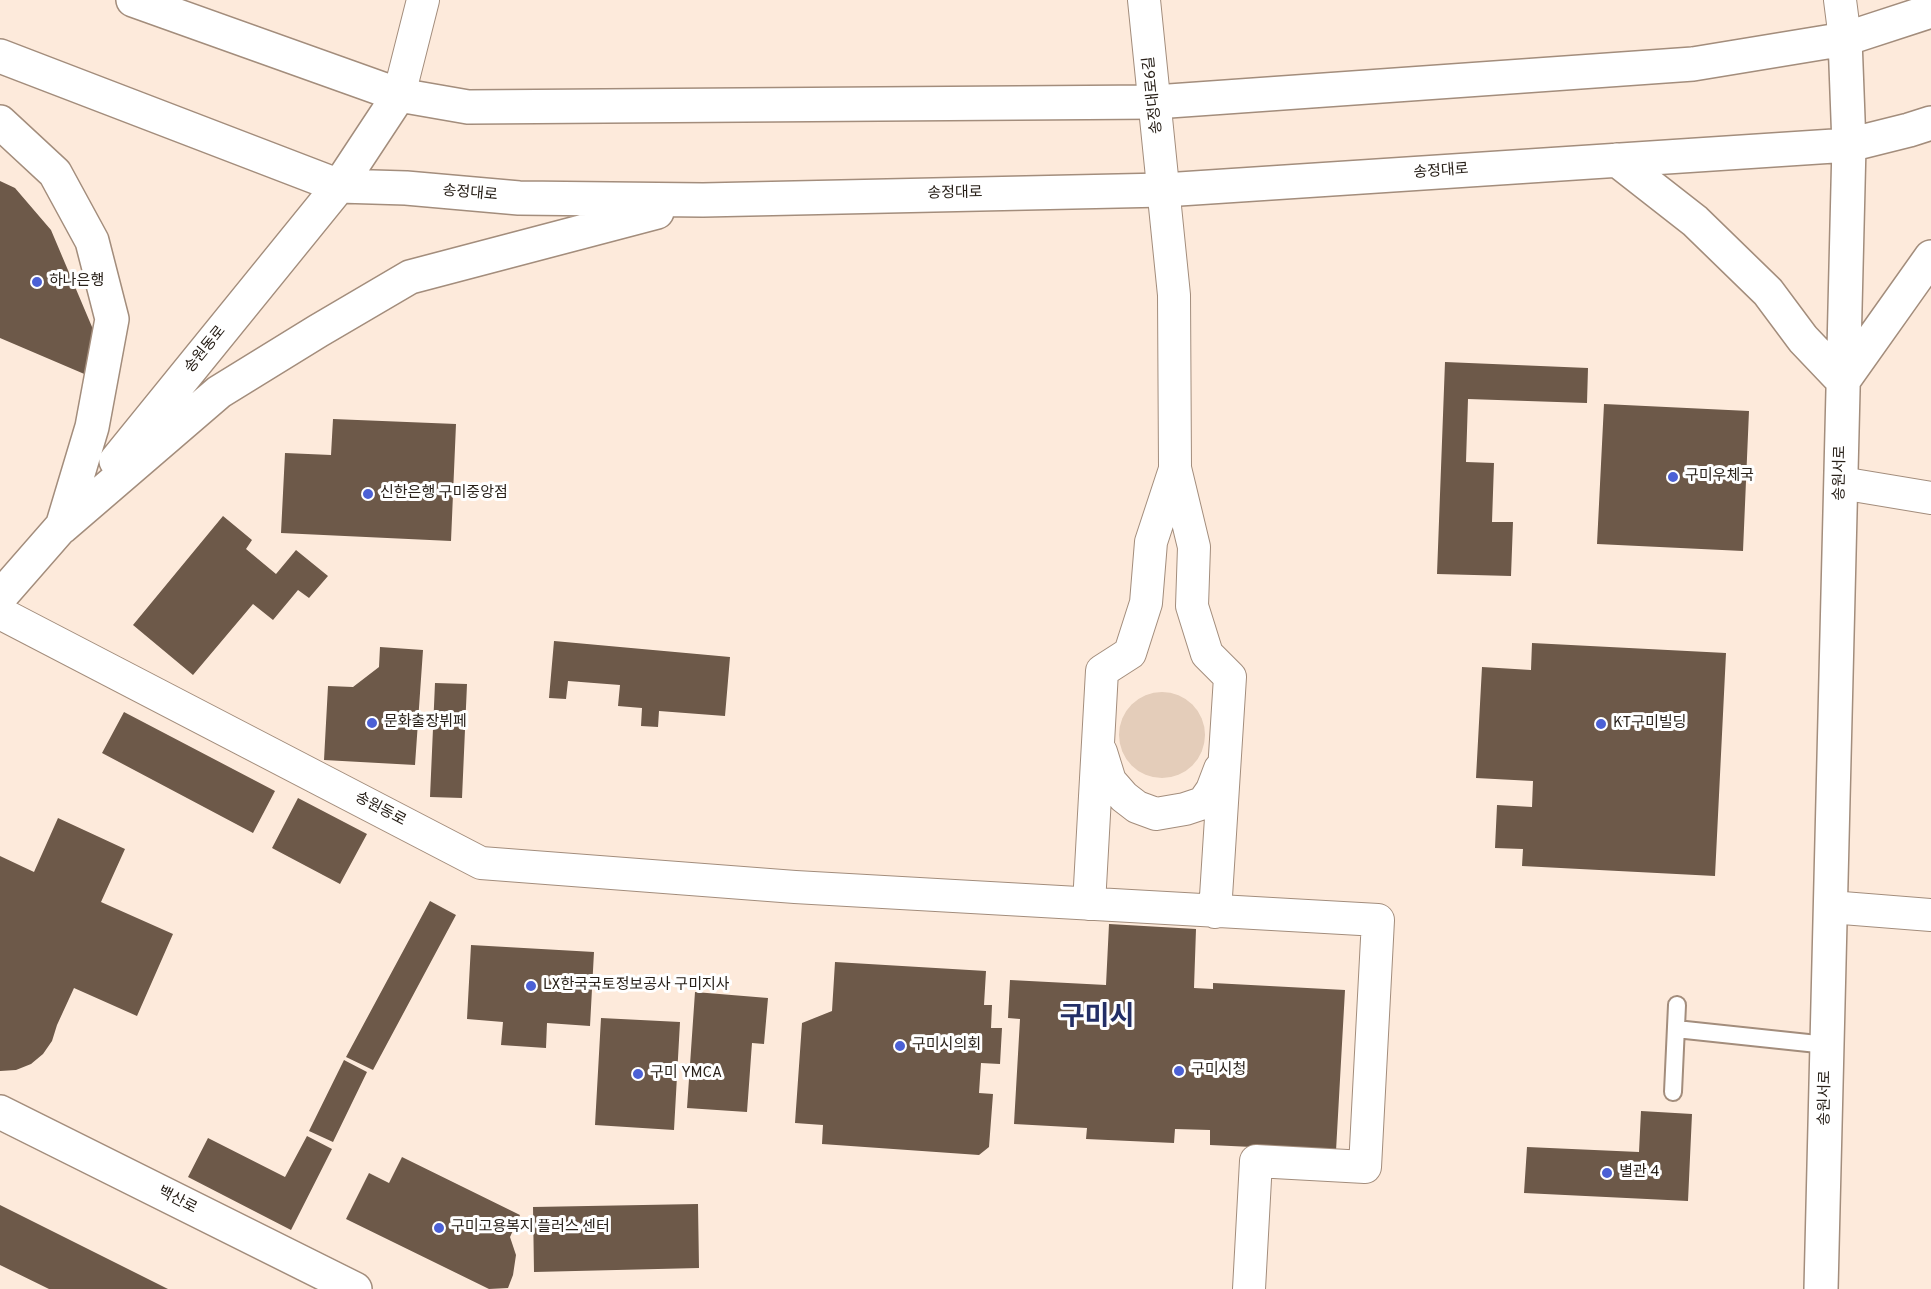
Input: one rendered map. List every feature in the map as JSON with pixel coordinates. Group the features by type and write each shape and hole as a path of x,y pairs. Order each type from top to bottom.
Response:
{"street":[{"path":"133,0 399,95 468,107 1155,102 1693,64 1845,39 1931,11"},
{"path":"399,95 423,0"},
{"name":"송정대로6길","path":"1144,0 1174,295 1175,468"},
{"path":"1840,0 1845,39"},
{"name":"송원서로","path":"1822,1286 1849,145 1845,39"},
{"name":"송정대로","path":"0,56 339,186 406,188 519,198 703,200 1164,190 1849,145 1931,123"},
{"name":"송원동로","path":"0,597 62,527 339,186 399,95"},
{"path":"0,122 56,173 92,241 112,319 92,428 62,527"},
{"path":"1617,160 1695,221 1760,284 1803,339 1843,381 1931,257"},
{"path":"62,527 219,392 410,277 703,200"},
{"path":"1089,904 1102,671 1130,653 1146,603 1152,542 1175,468"},
{"path":"1175,468 1194,547 1192,606 1207,654 1230,676 1215,912"},
{"path":"1841,483 1931,498"},
{"name":"송원동로","path":"0,613 481,863 795,886 1378,920 1365,1167 1256,1161 1249,1289"},
{"path":"1098,745 1110,781 1124,797 1137,807 1156,814 1203,803 1212,790 1225,754"},
{"path":"1830,907 1931,915"},
{"name":"백산로","path":"0,1112 355,1289"}],"lane":[{"path":"1673,1092 1677,1005"},
{"path":"1676,1029 1827,1045"}],"shaded area":[{"path":"1162,692 1179,695 1193,704 1202,718 1205,735 1202,752 1193,766 1179,775 1162,778 1145,775 1131,766 1122,752 1119,735 1122,718 1131,704 1145,695"}],"building":[{"name":"하나은행","path":"0,181 15,188 51,230 95,334 89,376 0,338"},
{"path":"1445,362 1588,368 1587,403 1468,399 1466,462 1494,463 1492,522 1513,522 1511,576 1437,574"},
{"name":"구미우체국","path":"1604,404 1749,411 1743,551 1597,544"},
{"name":"신한은행 구미중앙점","path":"333,419 456,424 451,541 281,533 285,453 331,455"},
{"path":"223,516 252,540 246,549 276,574 296,550 328,576 309,598 298,590 273,620 253,604 193,675 133,625"},
{"path":"554,641 730,657 725,716 659,711 658,727 641,726 642,708 618,706 620,685 568,681 566,699 549,698"},
{"name":"KT구미빌딩","path":"1532,643 1726,653 1715,876 1522,866 1523,849 1495,848 1497,805 1532,807 1533,781 1476,778 1482,667 1531,670"},
{"name":"문화출장뷔페","path":"380,647 423,650 415,765 324,760 328,686 353,687 379,667"},
{"path":"435,683 467,684 462,798 430,797"},
{"path":"124,712 275,791 253,833 102,753"},
{"path":"298,798 367,834 340,884 272,848"},
{"path":"58,818 125,849 101,902 173,934 137,1016 74,988 52,1041 43,1054 31,1064 16,1070 0,1071 0,856 34,872"},
{"path":"430,901 456,915 373,1070 346,1057"},
{"name":"구미시청","path":"1109,924 1196,929 1194,988 1213,989 1213,983 1345,990 1336,1151 1210,1145 1210,1130 1175,1129 1174,1143 1086,1139 1087,1128 1014,1124 1020,1019 1008,1018 1010,980 1106,985"},
{"name":"LX한국국토정보공사 구미지사","path":"471,945 594,952 590,1026 547,1023 546,1048 501,1045 503,1022 467,1019"},
{"name":"구미시의회","path":"835,962 986,971 984,1005 992,1005 991,1028 1002,1028 1000,1064 981,1063 979,1093 993,1094 989,1147 979,1155 822,1144 823,1125 795,1123 802,1023 832,1011"},
{"path":"695,992 768,998 764,1044 752,1043 747,1112 687,1108"},
{"name":"구미 YMCA","path":"601,1018 680,1022 674,1130 595,1125"},
{"path":"344,1060 367,1072 333,1142 309,1131"},
{"name":"별관 4","path":"1641,1111 1692,1114 1688,1201 1524,1193 1527,1147 1639,1152"},
{"path":"307,1136 332,1149 291,1230 188,1177 208,1138 285,1177"},
{"name":"구미고용복지 플러스 센터","path":"402,1157 520,1215 510,1237 516,1255 508,1288 489,1289 346,1219 369,1173 389,1183"},
{"path":"698,1204 699,1268 534,1272 533,1207"},
{"path":"0,1205 168,1289 49,1289 0,1265"}],"place":[{"name":"하나은행","path":"37,282"},
{"name":"구미우체국","path":"1673,477"},
{"name":"신한은행 구미중앙점","path":"368,494"},
{"name":"문화출장뷔페","path":"372,723"},
{"name":"KT구미빌딩","path":"1601,724"},
{"name":"LX한국국토정보공사 구미지사","path":"531,986"},
{"name":"구미시의회","path":"900,1046"},
{"name":"구미시청","path":"1179,1071"},
{"name":"구미 YMCA","path":"638,1074"},
{"name":"별관 4","path":"1607,1173"},
{"name":"구미고용복지 플러스 센터","path":"439,1228"}],"district":[{"name":"구미시","path":"1097,1020"}]}
